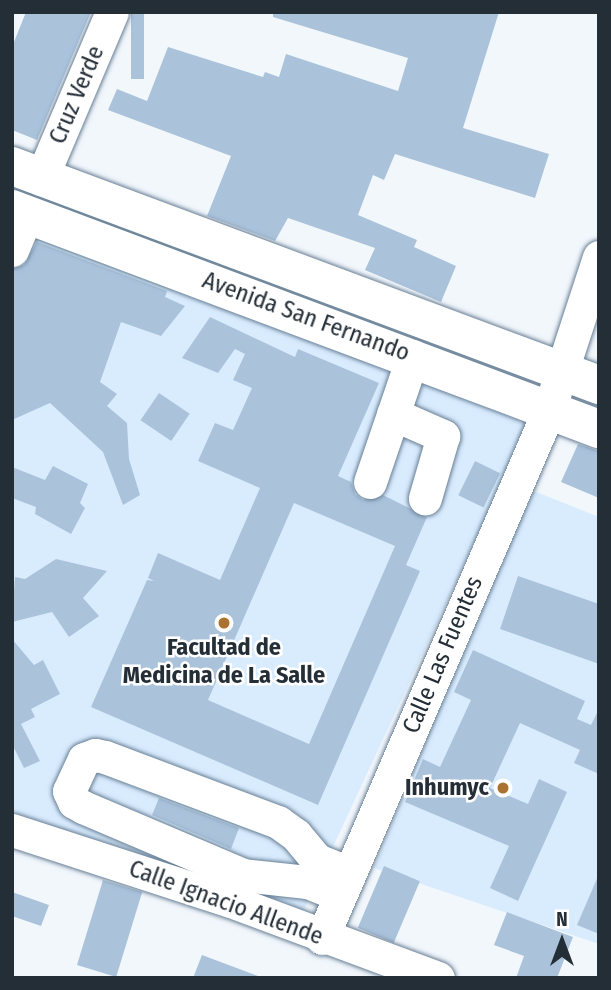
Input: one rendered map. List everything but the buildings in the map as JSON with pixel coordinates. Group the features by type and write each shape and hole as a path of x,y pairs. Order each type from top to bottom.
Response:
{"main road":[{"name":"Avenida San Fernando","path":"27,173 599,385"},
{"name":"Avenida San Fernando","path":"20,212 413,356 599,429"}],"street":[{"name":"Cruz Verde","path":"27,173 112,12"},
{"path":"12,250 20,212"},
{"name":"Calle Las Fuentes","path":"322,938 549,411 564,372 599,257"},
{"path":"370,482 413,356"},
{"path":"393,414 443,436 425,498"},
{"path":"95,755 105,757 278,822 296,835 317,860 344,884 243,874 83,807 74,802 69,791 84,759 95,755"},
{"name":"Calle Ignacio Allende","path":"12,830 228,900 322,938 438,978"}],"shaded area":[{"name":"Facultad de Medicina de La Salle","path":"29,223 529,424 302,914 12,822 12,262"},
{"name":"Inhumyc","path":"529,489 599,517 599,944 374,868"}],"place":[{"name":"Facultad de Medicina de La Salle","path":"224,623"},
{"name":"Inhumyc","path":"503,788"}]}
